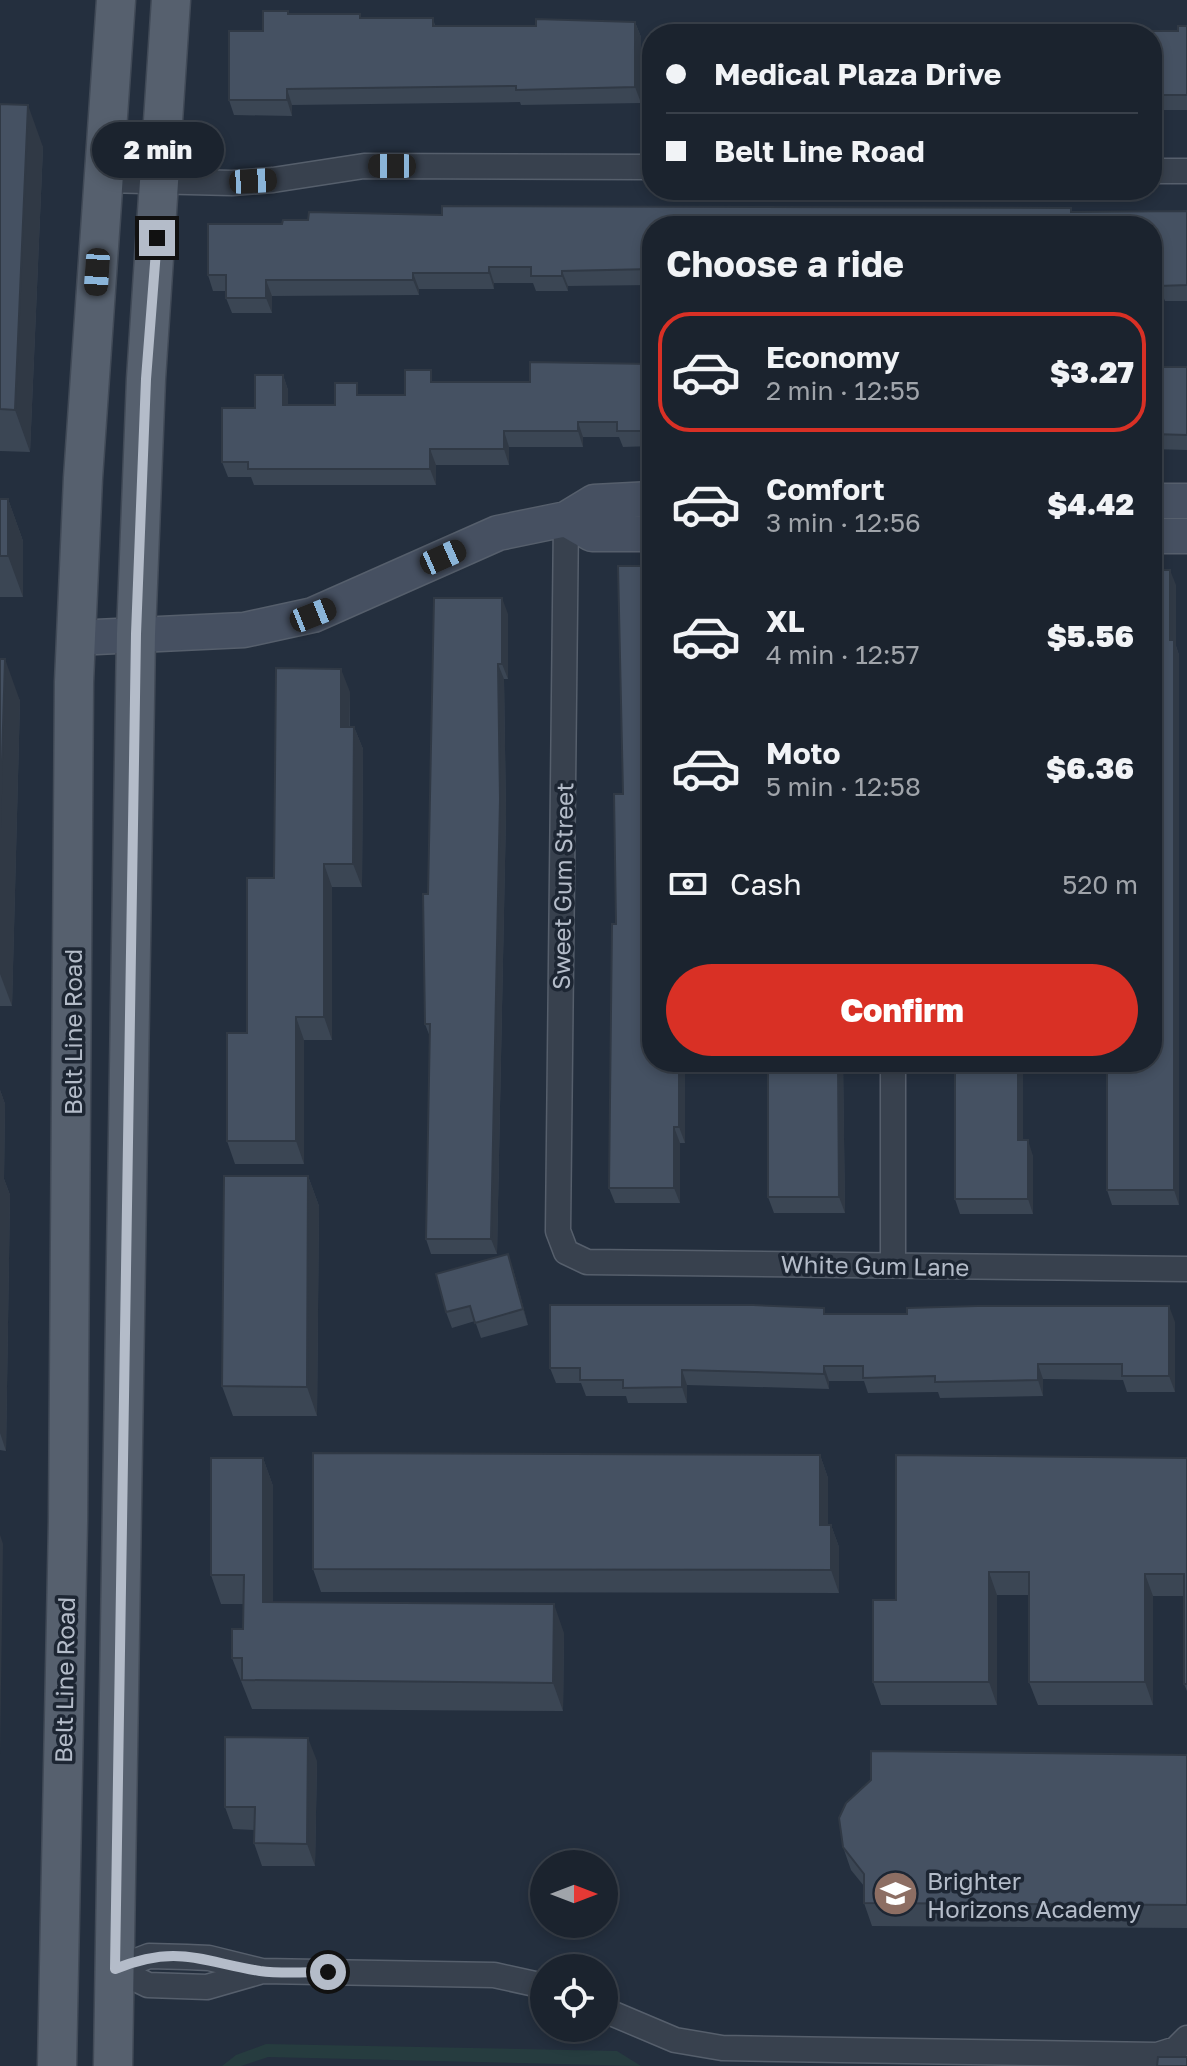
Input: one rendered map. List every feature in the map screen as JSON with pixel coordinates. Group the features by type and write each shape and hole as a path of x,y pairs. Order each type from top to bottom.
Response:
{"main road":[{"name":"Belt Line Road","path":"57,2066 68,1486 75,638 116,0"},
{"path":"113,2066 136,634 146,379 171,0"},
{"path":"68,1486 124,1485"},
{"path":"60,1941 115,1969"}],"street":[{"path":"103,180 273,180 364,166 642,167"},
{"path":"1162,171 1187,171"},
{"path":"75,638 244,630 313,615 498,533 566,519 594,502 642,500"},
{"path":"1162,501 1187,501"},
{"path":"566,519 592,534 642,534"},
{"name":"Sweet Gum Street","path":"566,519 558,1231 566,1252"},
{"path":"1162,536 1187,536"},
{"path":"893,1072 893,1265"},
{"name":"White Gum Lane","path":"566,1252 587,1262 1187,1269"},
{"path":"115,1969 148,1985 207,1987 262,1971 494,1975 530,1983"},
{"path":"618,2016 675,2040 722,2048 1157,2055 1176,2049 1187,2038"}],"green space":[{"path":"266,2044 617,2051 641,2066 268,2057 241,2066 222,2066 236,2055"}],"building":[{"path":"263,11 360,14 360,18 433,18 433,26 536,26 536,19 635,22 635,87 287,89 287,100 229,100 229,31 263,31"},
{"path":"1178,26 1187,26 1187,95 1162,95 1162,31 1178,31"},
{"path":"0,104 28,105 15,410 0,409"},
{"path":"442,206 1187,211 1187,285 1162,286 1162,216 642,216 642,269 562,271 562,276 531,276 531,267 489,267 489,273 413,273 413,280 266,280 266,298 226,298 226,275 208,275 208,224 282,224 283,220 308,220 309,212 442,215"},
{"path":"530,362 642,364 642,431 617,431 617,422 578,422 578,431 504,431 504,449 430,449 430,469 248,469 248,462 222,462 222,408 255,408 255,375 283,375 283,405 335,405 335,383 357,383 357,395 405,395 405,370 431,370 431,382 530,382"},
{"path":"1162,367 1187,367 1187,435 1162,434"},
{"path":"0,499 8,499 8,556 0,556"},
{"path":"618,566 642,566 642,1072 679,1072 679,1127 674,1127 674,1188 609,1188 612,924 616,924 614,794 623,794"},
{"path":"1162,570 1170,570 1170,640 1174,640 1174,1190 1107,1190 1107,1072 1162,1072"},
{"path":"434,598 502,598 502,664 498,664 500,799 491,1239 426,1239 430,1024 425,1024 423,894 428,894"},
{"path":"0,659 5,659 0,829"},
{"path":"276,668 341,669 341,727 354,727 353,864 324,864 324,1017 296,1017 296,1141 227,1141 227,1033 247,1033 247,878 274,878"},
{"path":"768,1072 838,1072 839,1197 768,1197"},
{"path":"955,1072 1018,1072 1018,1140 1028,1140 1028,1199 955,1199"},
{"path":"224,1176 308,1176 307,1387 222,1386"},
{"path":"508,1254 523,1309 475,1323 470,1306 446,1312 436,1274"},
{"path":"550,1305 753,1305 824,1308 824,1314 907,1314 907,1308 977,1306 1169,1306 1169,1376 1122,1376 1122,1364 1038,1364 1038,1380 935,1382 935,1376 863,1378 863,1366 824,1366 824,1374 682,1370 682,1387 623,1388 623,1380 580,1380 580,1368 550,1368"},
{"path":"313,1453 820,1455 820,1525 831,1525 831,1570 313,1569"},
{"path":"896,1455 1187,1458 1187,1684 1184,1684 1184,1574 1145,1574 1145,1682 1029,1682 1029,1572 989,1572 989,1682 873,1682 873,1600 896,1600"},
{"path":"211,1458 263,1458 263,1602 554,1604 553,1683 242,1680 242,1658 232,1658 232,1629 243,1629 244,1575 211,1575"},
{"path":"225,1737 308,1738 307,1844 254,1843 255,1807 225,1807"},
{"path":"871,1751 1187,1755 1187,1905 864,1903 864,1874 843,1847 839,1818 846,1803 871,1780"},
{"path":"1158,2057 1187,2057 1187,2066 1157,2066"}],"place":[{"name":"Brighter Horizons Academy","path":"896,1894"}],"route":[{"path":"157,238 146,379 136,634 115,1969 149,1956 209,1958 262,1971 328,1972"}]}
